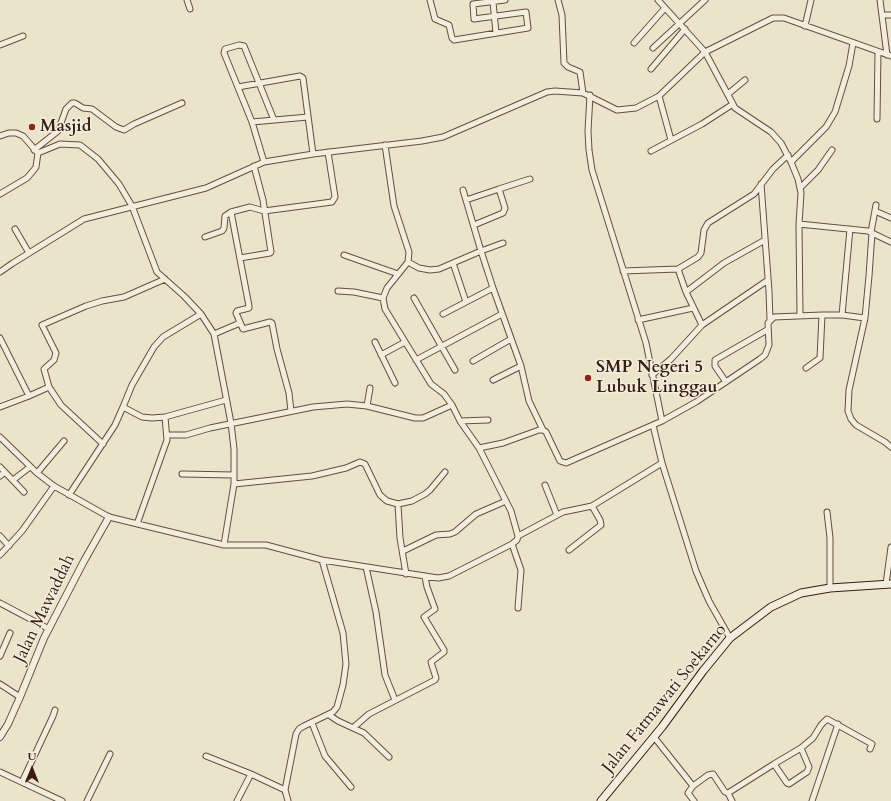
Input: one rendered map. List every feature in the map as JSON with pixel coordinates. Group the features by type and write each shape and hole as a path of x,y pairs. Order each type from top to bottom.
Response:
{"main road":[{"name":"Jalan Fatmawati Soekarno","path":"601,801 654,737 730,638 770,607 801,593 830,588 888,584"}],"street":[{"path":"187,0 190,9"},
{"path":"430,0 435,19 449,25 452,39 529,27 526,12 475,19 473,4 505,0"},
{"path":"558,0 563,22 564,63 580,72 583,93"},
{"path":"658,0 705,52 735,108 770,132 781,143 788,155 800,188 800,316"},
{"path":"653,48 704,0"},
{"path":"805,26 811,0"},
{"path":"0,272 84,218 206,188 264,162 328,152 422,141 452,134 547,92 555,91 583,93 590,95 617,110 636,108 658,96 705,52 773,18 784,18 889,56 880,0"},
{"path":"493,2 496,33"},
{"path":"634,43 665,8"},
{"path":"882,15 891,15"},
{"path":"651,69 685,29"},
{"path":"0,45 23,36"},
{"path":"791,162 826,127 835,112 849,66 853,43"},
{"path":"264,162 252,122 224,52 226,49 239,45 244,46 274,120"},
{"path":"877,119 878,52"},
{"path":"238,87 258,82 300,76 303,78 313,154"},
{"path":"728,94 745,80"},
{"path":"590,95 588,131 592,170 646,344 662,421"},
{"path":"658,96 671,140"},
{"path":"35,150 58,131 66,109 73,103 83,108 92,109 116,127 124,130 134,124 182,103"},
{"path":"651,151 702,124 733,104"},
{"path":"252,122 308,117"},
{"path":"0,136 9,133 16,133 26,140 35,150 36,166 26,178 0,194"},
{"path":"35,150 60,144 80,145 102,164 119,184 132,206 157,272 201,314 214,334 231,423 234,475 234,484 224,545"},
{"path":"385,145 394,206 409,252 408,262 387,288 383,298 385,308 431,384 444,394 452,405 460,421 479,448 511,511 518,536"},
{"path":"800,188 818,170 832,150"},
{"path":"205,237 222,231 224,228 224,218 226,214 231,212 250,207 264,211 332,202 335,197 328,152"},
{"path":"623,271 678,269 698,257 701,253 704,230 708,223 754,194 773,169 788,155"},
{"path":"240,258 271,253 263,200 254,166"},
{"path":"466,200 530,179"},
{"path":"463,190 481,251 520,366 526,394 560,461 566,463 662,421 696,402 765,355 769,345 767,330 770,320 761,184"},
{"path":"474,225 503,213 505,208 499,189"},
{"path":"891,218 875,208 871,232 865,318 849,390 848,411 856,426 886,442 891,447"},
{"path":"231,212 249,307 236,312 243,329 270,322 272,323 277,349 289,393 291,411"},
{"path":"799,224 871,232 891,242"},
{"path":"15,229 29,253"},
{"path":"842,315 850,229"},
{"path":"686,292 724,263 765,240"},
{"path":"408,262 418,268 430,270 439,269 503,243"},
{"path":"344,256 398,274"},
{"path":"453,263 466,302"},
{"path":"678,269 686,292 702,325"},
{"path":"103,444 62,404 49,387 44,369 54,360 56,353 42,325 86,306 124,297 165,279"},
{"path":"652,375 671,359 702,325 768,280"},
{"path":"443,314 493,288"},
{"path":"338,291 354,292 383,298"},
{"path":"414,298 455,370"},
{"path":"638,320 693,308"},
{"path":"69,495 103,444 123,408 132,385 157,342 201,314"},
{"path":"416,360 502,314"},
{"path":"770,320 778,316 822,315 842,315 865,318"},
{"path":"806,368 820,358 822,315"},
{"path":"214,334 240,322"},
{"path":"726,382 715,366 715,360 767,330"},
{"path":"0,338 29,396"},
{"path":"473,361 511,340"},
{"path":"375,342 395,383"},
{"path":"381,355 405,342"},
{"path":"493,380 520,366"},
{"path":"0,407 49,387"},
{"path":"368,406 370,388"},
{"path":"123,408 142,416 165,418 226,400"},
{"path":"167,435 191,434 231,423 313,407 347,404 368,406 415,418 423,418 452,405"},
{"path":"136,524 167,440 165,418"},
{"path":"460,421 488,420"},
{"path":"653,425 662,463 696,571 709,601 730,638"},
{"path":"479,448 503,443 539,430 543,430"},
{"path":"0,437 36,473 54,486 109,517 224,545 266,545 322,560 438,578 449,576 512,544 517,540 518,536 557,515 592,506 662,463"},
{"path":"36,473 64,441"},
{"path":"0,445 7,443"},
{"path":"234,484 312,476 346,468 360,462 365,464 383,499 398,504 425,494 445,472"},
{"path":"0,467 24,492"},
{"path":"13,480 30,467"},
{"path":"0,476 5,472"},
{"path":"182,474 234,475"},
{"path":"0,555 22,531 54,486"},
{"path":"545,486 557,515"},
{"path":"403,551 436,535 455,532 476,514 506,501"},
{"path":"398,504 406,574"},
{"path":"569,550 601,525 600,520 592,506"},
{"path":"828,512 830,538 830,588"},
{"name":"Jalan Mawaddah","path":"0,737 8,724 49,629 84,561 109,517"},
{"path":"0,536 9,546"},
{"path":"512,544 521,570 518,608"},
{"path":"888,584 891,547"},
{"path":"288,801 285,790 296,734 299,729 330,715 337,707 343,685 346,664 343,633 322,560"},
{"path":"366,567 376,612 384,675 395,700"},
{"path":"354,727 369,714 435,680 436,675 431,660 444,651 435,633 424,617 435,609 425,577"},
{"path":"0,603 49,629"},
{"path":"0,656 10,633"},
{"path":"0,684 20,697"},
{"path":"22,782 55,710"},
{"path":"330,715 338,721 354,727 364,733 389,756"},
{"path":"728,793 801,748 813,738 826,720 830,719 872,744 870,749"},
{"path":"312,723 325,756 351,787"},
{"path":"812,801 838,724"},
{"path":"654,737 694,786"},
{"path":"774,764 789,784 809,770 809,763 801,748"},
{"path":"87,801 110,754"},
{"path":"206,756 285,790"},
{"path":"0,772 62,801"},
{"path":"237,801 250,774"},
{"path":"694,801 688,793 708,775 713,774 725,792 728,793 732,801"}],"place":[{"name":"Masjid","path":"32,127"},
{"name":"SMP Negeri 5 Lubuk Linggau","path":"588,378"}]}
